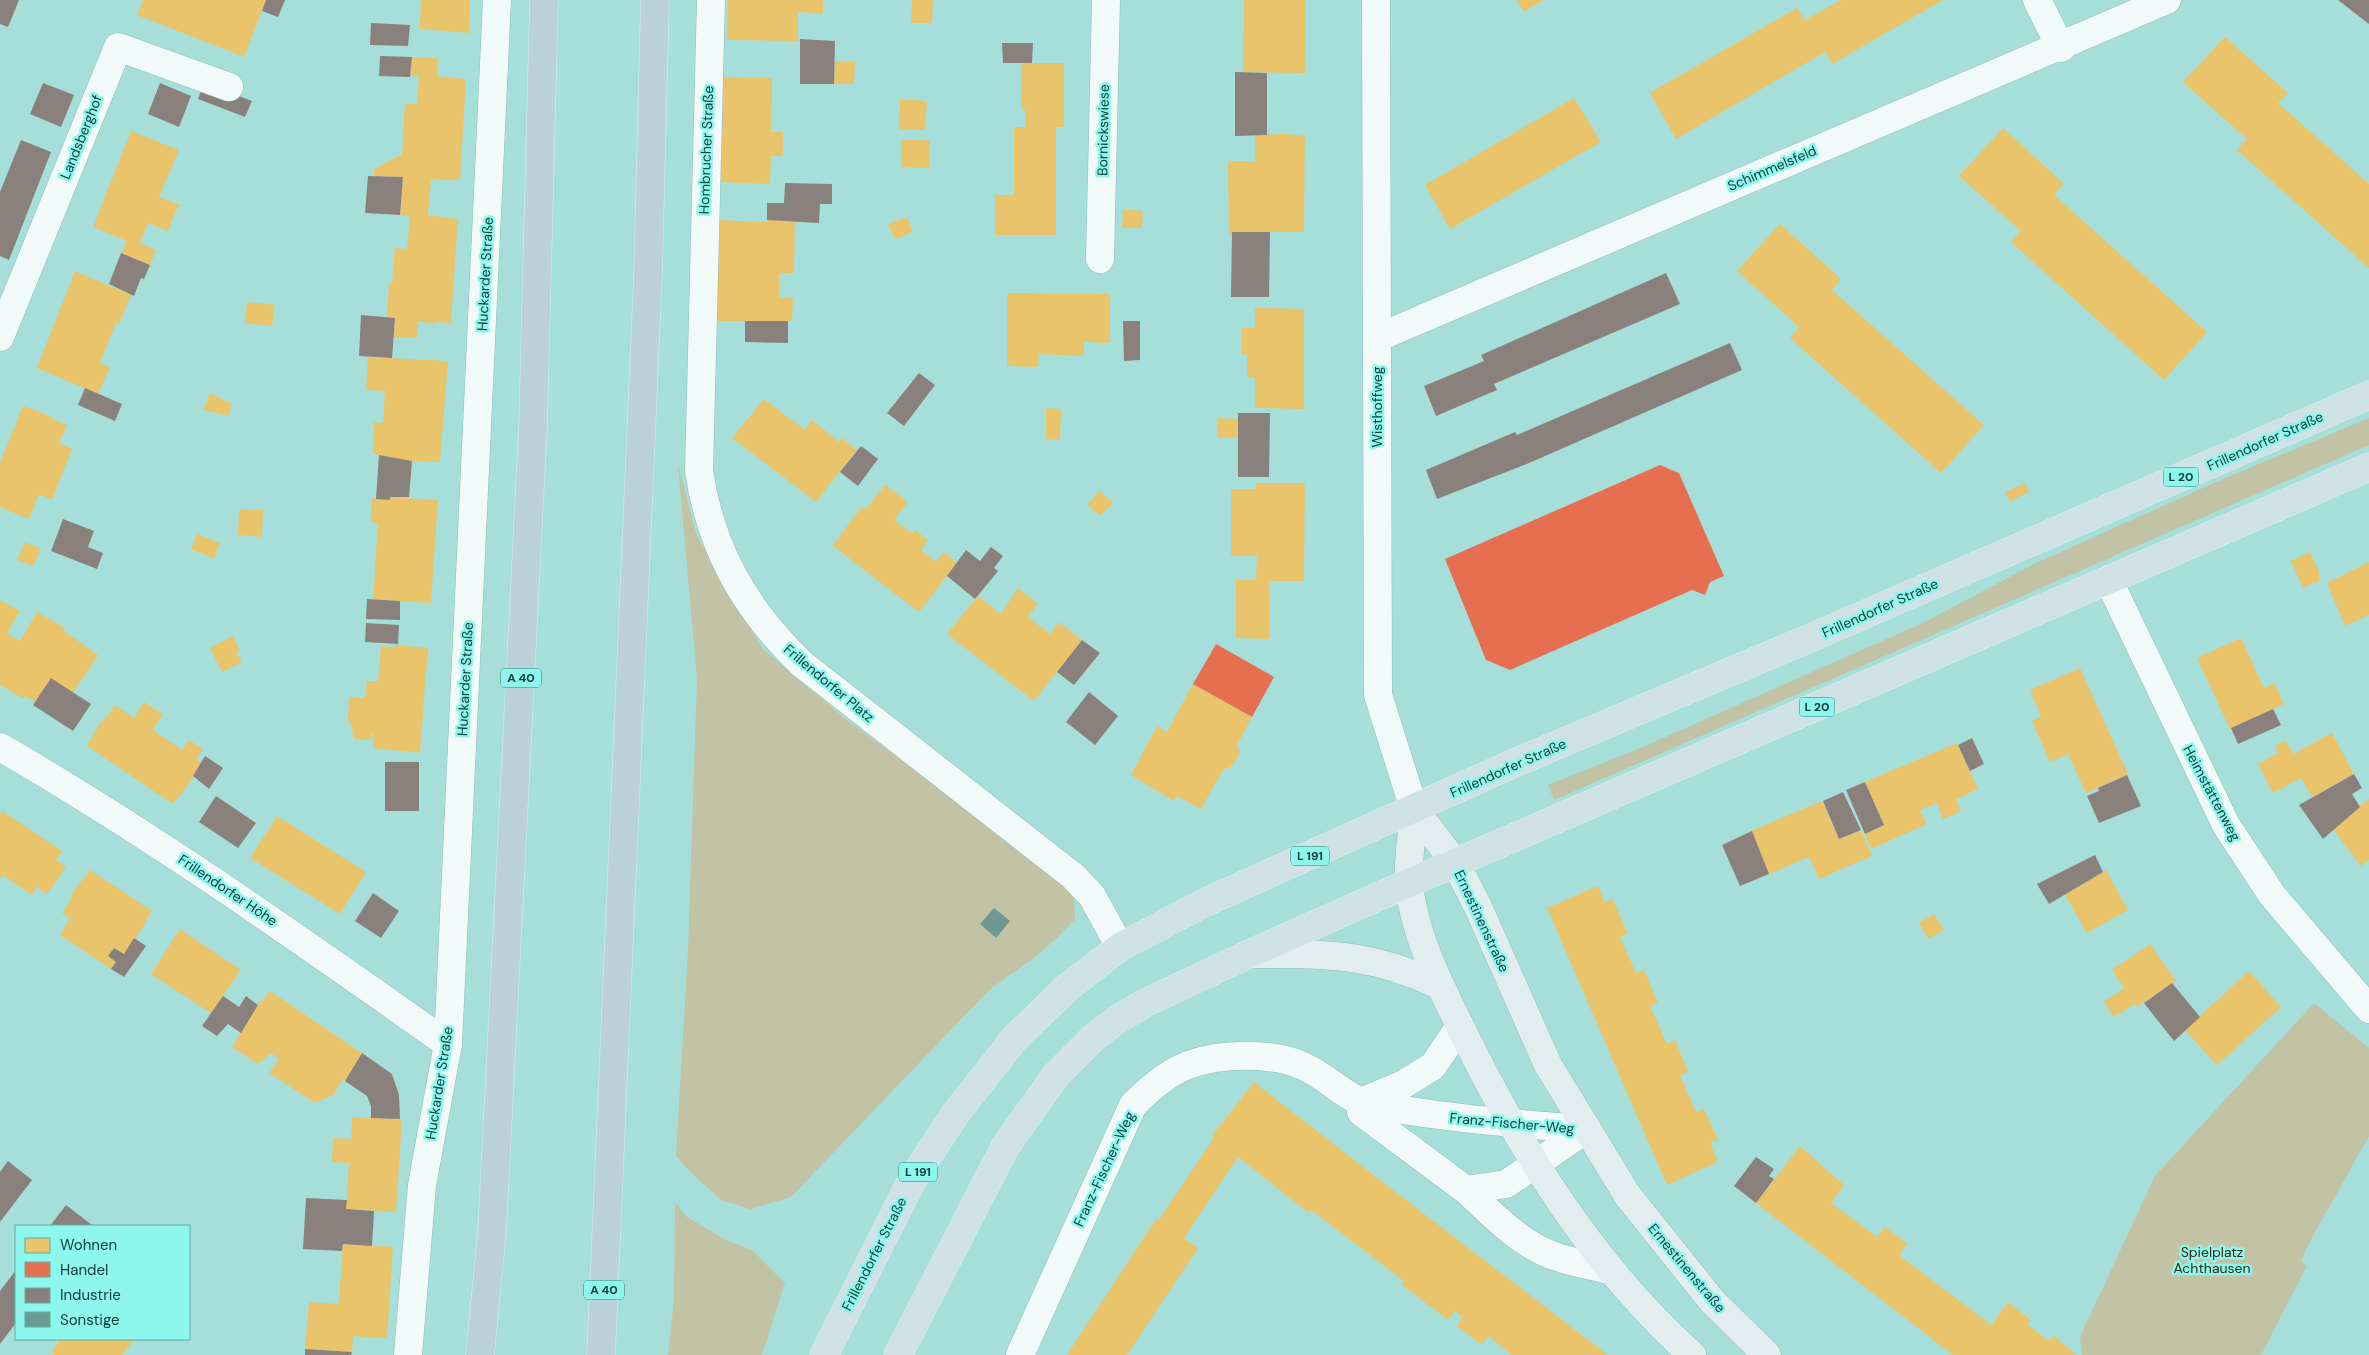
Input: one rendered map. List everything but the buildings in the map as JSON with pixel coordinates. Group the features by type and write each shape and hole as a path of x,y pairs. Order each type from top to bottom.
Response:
{"highway":[{"name":"A 40","path":"480,1355 492,1232 533,427 544,0"},
{"name":"A 40","path":"601,1355 648,274 655,0"}],"main road":[{"name":"Frillendorfer Straße","path":"824,1355 912,1180 956,1113 1015,1038 1068,987 1120,947 1206,902 1512,764 1808,639 2369,395"},
{"name":"L 20","path":"1409,883 2369,467"},
{"name":"Ernestinenstraße","path":"1414,809 1456,864 1478,907 1548,1065 1628,1196 1712,1301 1767,1355"},
{"path":"1414,809 1409,883 1419,932 1438,985 1512,1124 1536,1164 1609,1270 1692,1355"},
{"path":"898,1355 1005,1147 1056,1075 1094,1037 1118,1019 1145,1004 1249,954 1409,883"},
{"path":"1249,954 1333,954 1366,959 1416,974 1438,985"}],"street":[{"name":"Huckarder Straße","path":"408,1355 422,1185 448,1044 497,0"},
{"name":"Hombrucher Straße","path":"702,300 711,0"},
{"name":"Bornickswiese","path":"1100,259 1106,0"},
{"name":"Wisthoffweg","path":"1376,0 1378,696 1414,809"},
{"path":"2037,0 2061,48"},
{"name":"Schimmelsfeld","path":"1377,338 1870,126 2061,48 2167,0"},
{"name":"Landsberghof","path":"0,337 118,47 229,86"},
{"name":"Frillendorfer Platz","path":"702,300 699,471 703,498 712,529 748,604 774,637 802,664 1073,876 1092,896 1120,947"},
{"name":"Heimstättenweg","path":"2108,579 2226,825 2272,895 2369,1009"},
{"name":"Frillendorfer Höhe","path":"0,748 75,790 218,882 448,1044"},
{"path":"1361,1102 1404,1084 1433,1066 1460,1026"},
{"name":"Franz-Fischer-Weg","path":"1020,1355 1133,1105 1161,1080 1188,1065 1215,1058 1249,1057 1282,1060 1303,1066 1319,1074 1361,1102 1472,1121 1587,1130"},
{"name":"Franz-Fischer-Weg","path":"1361,1102 1361,1112 1466,1190 1497,1220 1520,1238 1549,1254 1609,1270"},
{"name":"Franz-Fischer-Weg","path":"1466,1190 1506,1184 1587,1130"}],"green space":[{"path":"2369,418 2369,445 1554,800 1548,785 1636,750 1925,622 2036,563 2223,479"},
{"path":"678,465 697,536 763,649 847,720 1063,879 1074,898 1075,919 1058,937 1035,957 989,990 791,1197 750,1209 721,1200 689,1171 676,1156 688,950 697,679"},
{"name":"Spielplatz Achthausen","path":"2314,1003 2369,1048 2369,1136 2309,1243 2301,1261 2307,1266 2261,1355 2082,1355 2080,1337 2155,1176"},
{"path":"675,1202 687,1217 728,1241 752,1250 785,1283 762,1355 668,1355 674,1300"}]}
